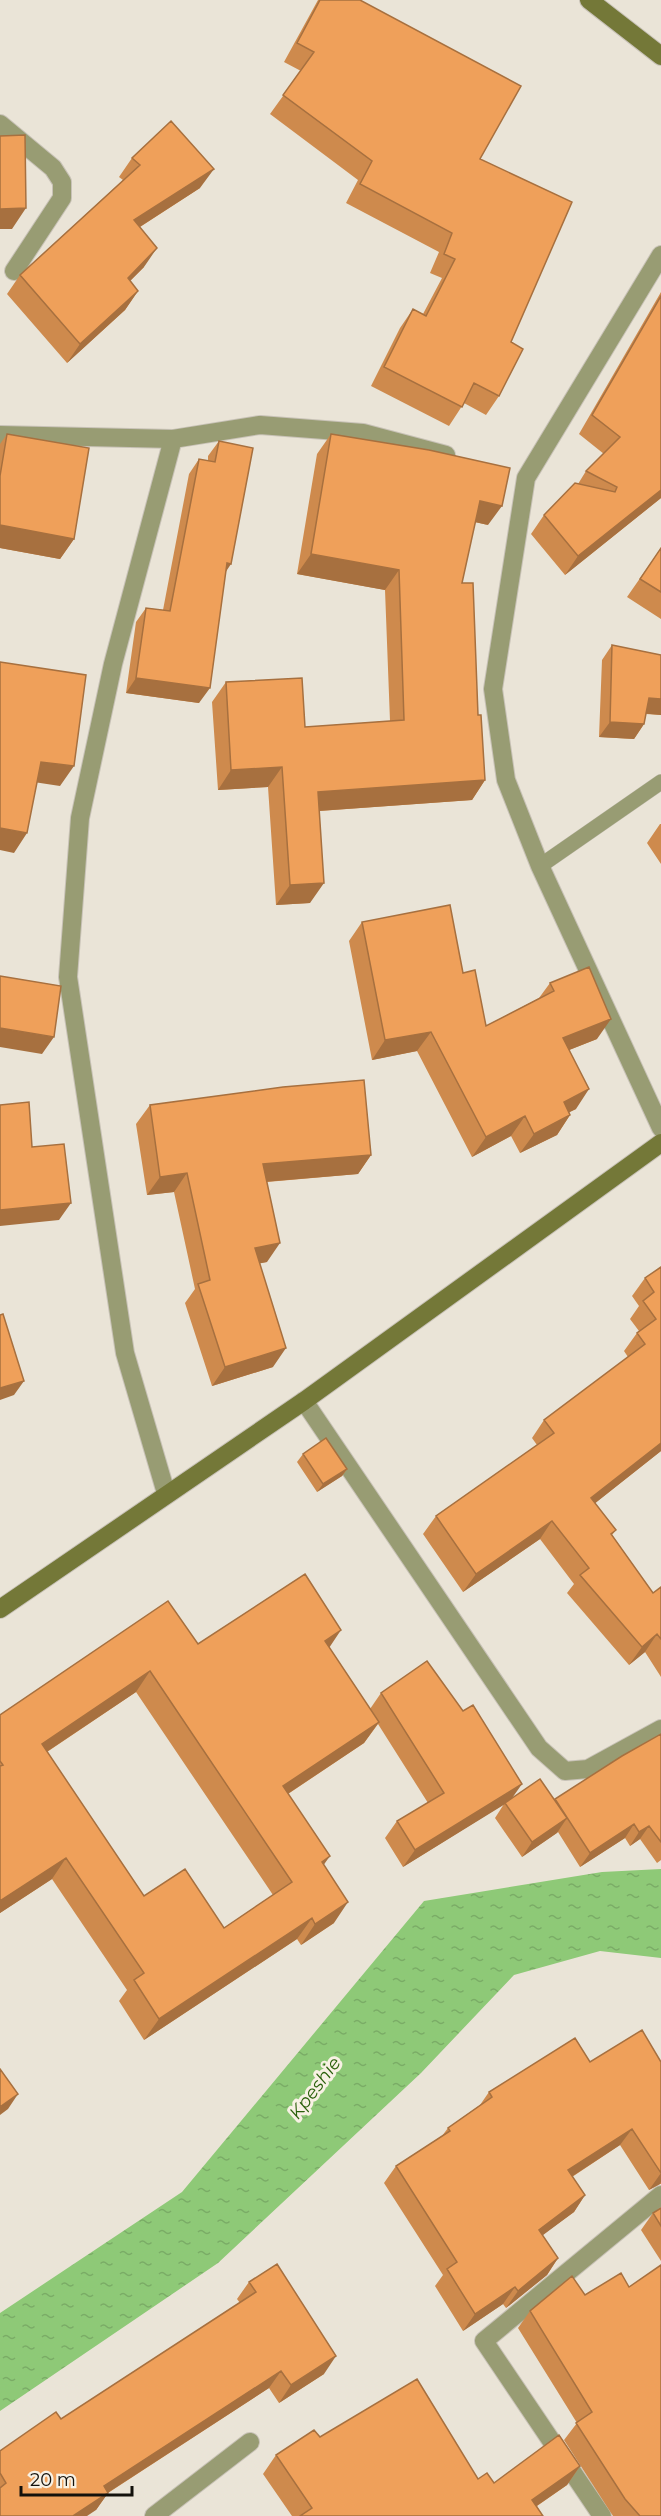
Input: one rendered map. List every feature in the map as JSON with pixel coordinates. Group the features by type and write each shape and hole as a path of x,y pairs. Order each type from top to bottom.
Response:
{"street":[{"path":"589,0 661,56"},
{"path":"0,124 53,168 62,182 62,198 14,271"},
{"path":"661,255 526,477 493,689 506,780 540,866 661,1128"},
{"path":"0,435 173,439 260,425 363,432 461,459"},
{"path":"166,1493 125,1353 68,977 80,819 113,663 173,439"},
{"path":"504,471 526,477"},
{"path":"0,1609 166,1493 304,1401 661,1143"},
{"path":"304,1401 539,1748 565,1772 588,1769 661,1729"},
{"path":"602,2516 484,2340 661,2195"},
{"path":"154,2516 250,2442"}],"lane":[{"path":"540,866 661,782"}],"water":[{"name":"Kpeshie","path":"661,1869 661,1958 600,1951 514,1975 421,2073 218,2263 0,2411 0,2313 182,2192 424,1901 602,1872"}],"building":[{"path":"320,0 360,0 521,86 480,159 572,202 511,342 523,349 499,396 474,383 462,407 384,367 413,309 426,316 455,259 444,254 452,233 360,184 372,161 283,95 314,52 297,43"},
{"path":"171,121 214,169 134,220 157,248 128,278 138,291 80,344 20,275 140,165 132,158"},
{"path":"25,135 26,208 0,209 0,136"},
{"path":"661,296 661,490 578,556 544,515 575,483 615,492 617,487 586,471 620,437 592,415"},
{"path":"7,434 89,448 74,539 0,525 0,476"},
{"path":"331,434 429,450 510,468 502,506 480,501 462,583 473,583 478,715 481,715 485,780 318,792 324,883 290,885 282,767 231,770 226,682 302,678 305,727 404,720 399,570 311,554"},
{"path":"219,441 253,448 231,564 227,563 210,688 136,678 146,608 170,611 199,459 215,462"},
{"path":"661,548 661,592 640,579"},
{"path":"612,645 661,655 661,699 649,698 644,724 610,722"},
{"path":"0,662 86,675 74,766 41,762 27,833 0,828"},
{"path":"450,905 463,973 475,970 486,1026 554,991 550,983 589,967 611,1019 563,1038 589,1089 564,1102 570,1115 534,1134 525,1116 486,1137 431,1032 385,1040 362,922"},
{"path":"0,976 61,986 54,1037 0,1028"},
{"path":"364,1080 371,1155 263,1164 280,1243 255,1248 286,1348 225,1367 198,1284 210,1280 187,1173 160,1177 150,1105 283,1087"},
{"path":"29,1102 32,1147 64,1144 71,1203 0,1210 0,1105"},
{"path":"661,1267 661,1443 591,1498 616,1530 611,1534 653,1593 661,1587 661,1639 657,1634 642,1647 580,1575 589,1568 552,1521 476,1574 436,1516 554,1433 544,1420 645,1344 637,1333 656,1319 643,1301 654,1292 645,1278"},
{"path":"3,1314 24,1381 0,1388 0,1315"},
{"path":"326,1438 347,1469 323,1484 303,1454"},
{"path":"305,1574 341,1630 325,1641 379,1722 283,1786 330,1856 322,1862 348,1902 315,1924 312,1918 159,2019 134,1980 144,1973 66,1858 0,1901 0,1766 3,1765 0,1761 0,1715 168,1601 198,1644","holes":["150,1671 292,1882 224,1928 185,1869 144,1896 42,1744"]},
{"path":"427,1661 463,1711 473,1705 522,1784 415,1850 397,1821 444,1793 381,1693"},
{"path":"661,1734 661,1842 649,1826 639,1832 634,1824 590,1853 555,1799"},
{"path":"540,1779 567,1818 532,1842 505,1803"},
{"path":"642,2030 661,2062 661,2173 632,2129 568,2170 585,2195 539,2230 558,2258 518,2291 515,2287 475,2314 447,2269 457,2262 396,2166 450,2131 448,2128 492,2097 489,2092 575,2038 590,2062"},
{"path":"0,2069 18,2094 0,2107"},
{"path":"661,2208 661,2226 653,2213"},
{"path":"277,2264 336,2356 291,2385 281,2371 104,2486 108,2493 73,2516 0,2516 0,2488 6,2483 0,2473 0,2451 56,2412 61,2419 256,2292 249,2282"},
{"path":"661,2265 661,2516 640,2516 625,2499 576,2423 592,2412 530,2311 572,2276 585,2295 621,2273 629,2287"},
{"path":"417,2379 478,2479 487,2473 494,2483 559,2435 580,2466 532,2500 543,2516 300,2516 312,2508 276,2455 314,2430 320,2437"}]}
